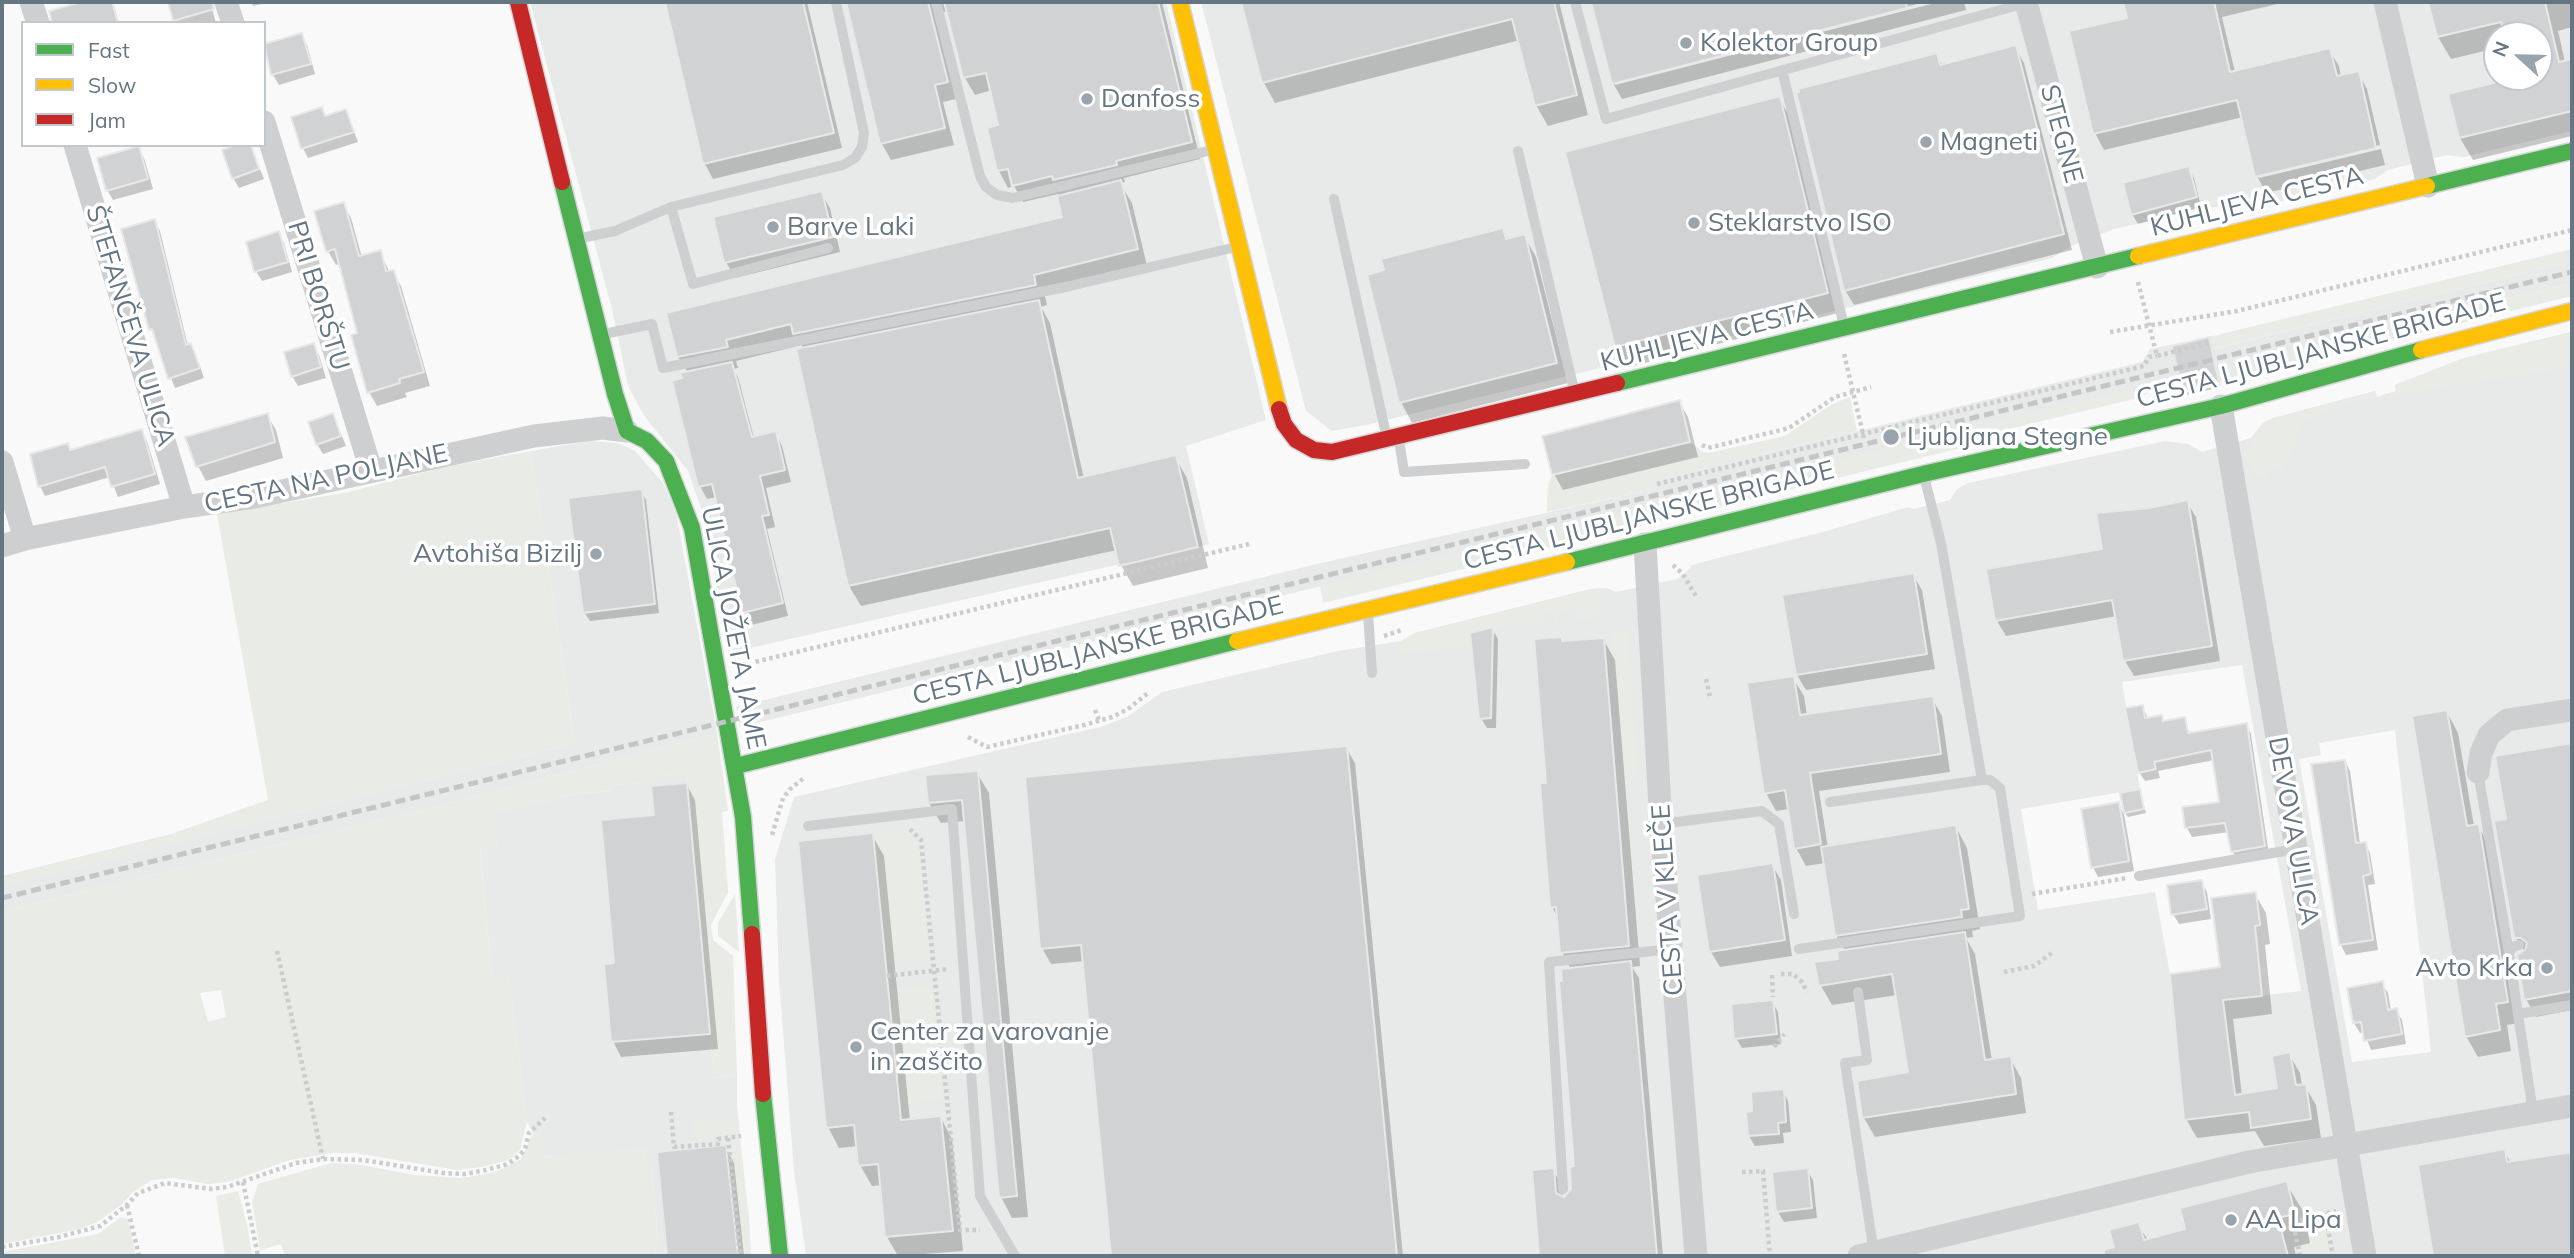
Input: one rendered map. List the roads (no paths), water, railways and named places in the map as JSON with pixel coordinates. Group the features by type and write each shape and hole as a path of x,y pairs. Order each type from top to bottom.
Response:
{"street":[{"path":"31,2 37,21"},
{"path":"226,2 232,21"},
{"path":"518,2 600,335 627,431"},
{"name":"KUHLJEVA CESTA","path":"1180,2 1284,424 1296,440 1314,450 1332,452 2572,151"},
{"name":"STEGNE","path":"2026,2 2096,267"},
{"path":"2385,2 2428,186"},
{"name":"PRI BORŠTU","path":"266,129 371,470"},
{"name":"ŠTEFANČEVA ULICA","path":"76,147 184,507"},
{"name":"CESTA LJUBLJANSKE BRIGADE","path":"736,766 1923,474 2221,406 2445,343 2572,311"},
{"name":"DEVOVA ULICA","path":"2221,406 2365,1256"},
{"name":"CESTA NA POLJANE","path":"2,546 184,507 255,496 534,436 603,428 627,431"},
{"name":"ULICA JOŽETA JAME","path":"627,431 647,441 666,461 678,487 692,528 719,671 744,830 764,1103 780,1256"},
{"path":"2,462 25,539"},
{"name":"CESTA V KLEČE","path":"1645,544 1661,824 1696,1256"},
{"path":"2478,772 2481,753 2489,735 2507,720 2572,710"},
{"path":"1866,1255 2249,1162 2572,1105"}],"lane":[{"path":"577,239 615,231 671,207 843,165 855,158 862,147 864,133 836,2"},
{"path":"936,2 980,176 986,187 997,195 1013,198 1216,149"},
{"path":"1575,2 1606,119 2026,2"},
{"path":"1782,70 1842,329"},
{"path":"1518,151 1575,394"},
{"path":"1334,199 1393,439 1404,472 1525,464"},
{"path":"671,207 693,284 828,248"},
{"path":"600,335 652,324 663,368 1057,289 1239,247"},
{"path":"1923,474 1941,543 1982,780"},
{"path":"1368,609 1372,673"},
{"path":"2478,772 2533,1112"},
{"path":"1799,949 2020,916 2000,788 1990,780 1830,802"},
{"path":"808,826 952,808 980,1196 1014,1256"},
{"path":"1661,824 1762,811 1779,824 1794,914"},
{"path":"2139,876 2296,849"},
{"path":"2509,953 2513,947 2519,945"},
{"path":"1563,1189 1549,962 1671,949"},
{"path":"1858,992 1867,1060 1845,1063 1866,1255"},
{"path":"2518,1014 2572,1005"}],"railway":[{"path":"2,898 2572,272"}],"place":[{"name":"Kolektor Group","path":"1686,43"},
{"name":"Danfoss","path":"1087,99"},
{"name":"Magneti","path":"1926,142"},
{"name":"Steklarstvo ISO","path":"1694,223"},
{"name":"Barve Laki","path":"773,227"},
{"name":"Ljubljana Stegne","path":"1891,437"},
{"name":"Avtohiša Bizilj","path":"596,554"},
{"name":"Avto Krka","path":"2547,968"},
{"name":"Center za varovanje in zaščito","path":"856,1047"},
{"name":"AA Lipa","path":"2231,1220"}]}
